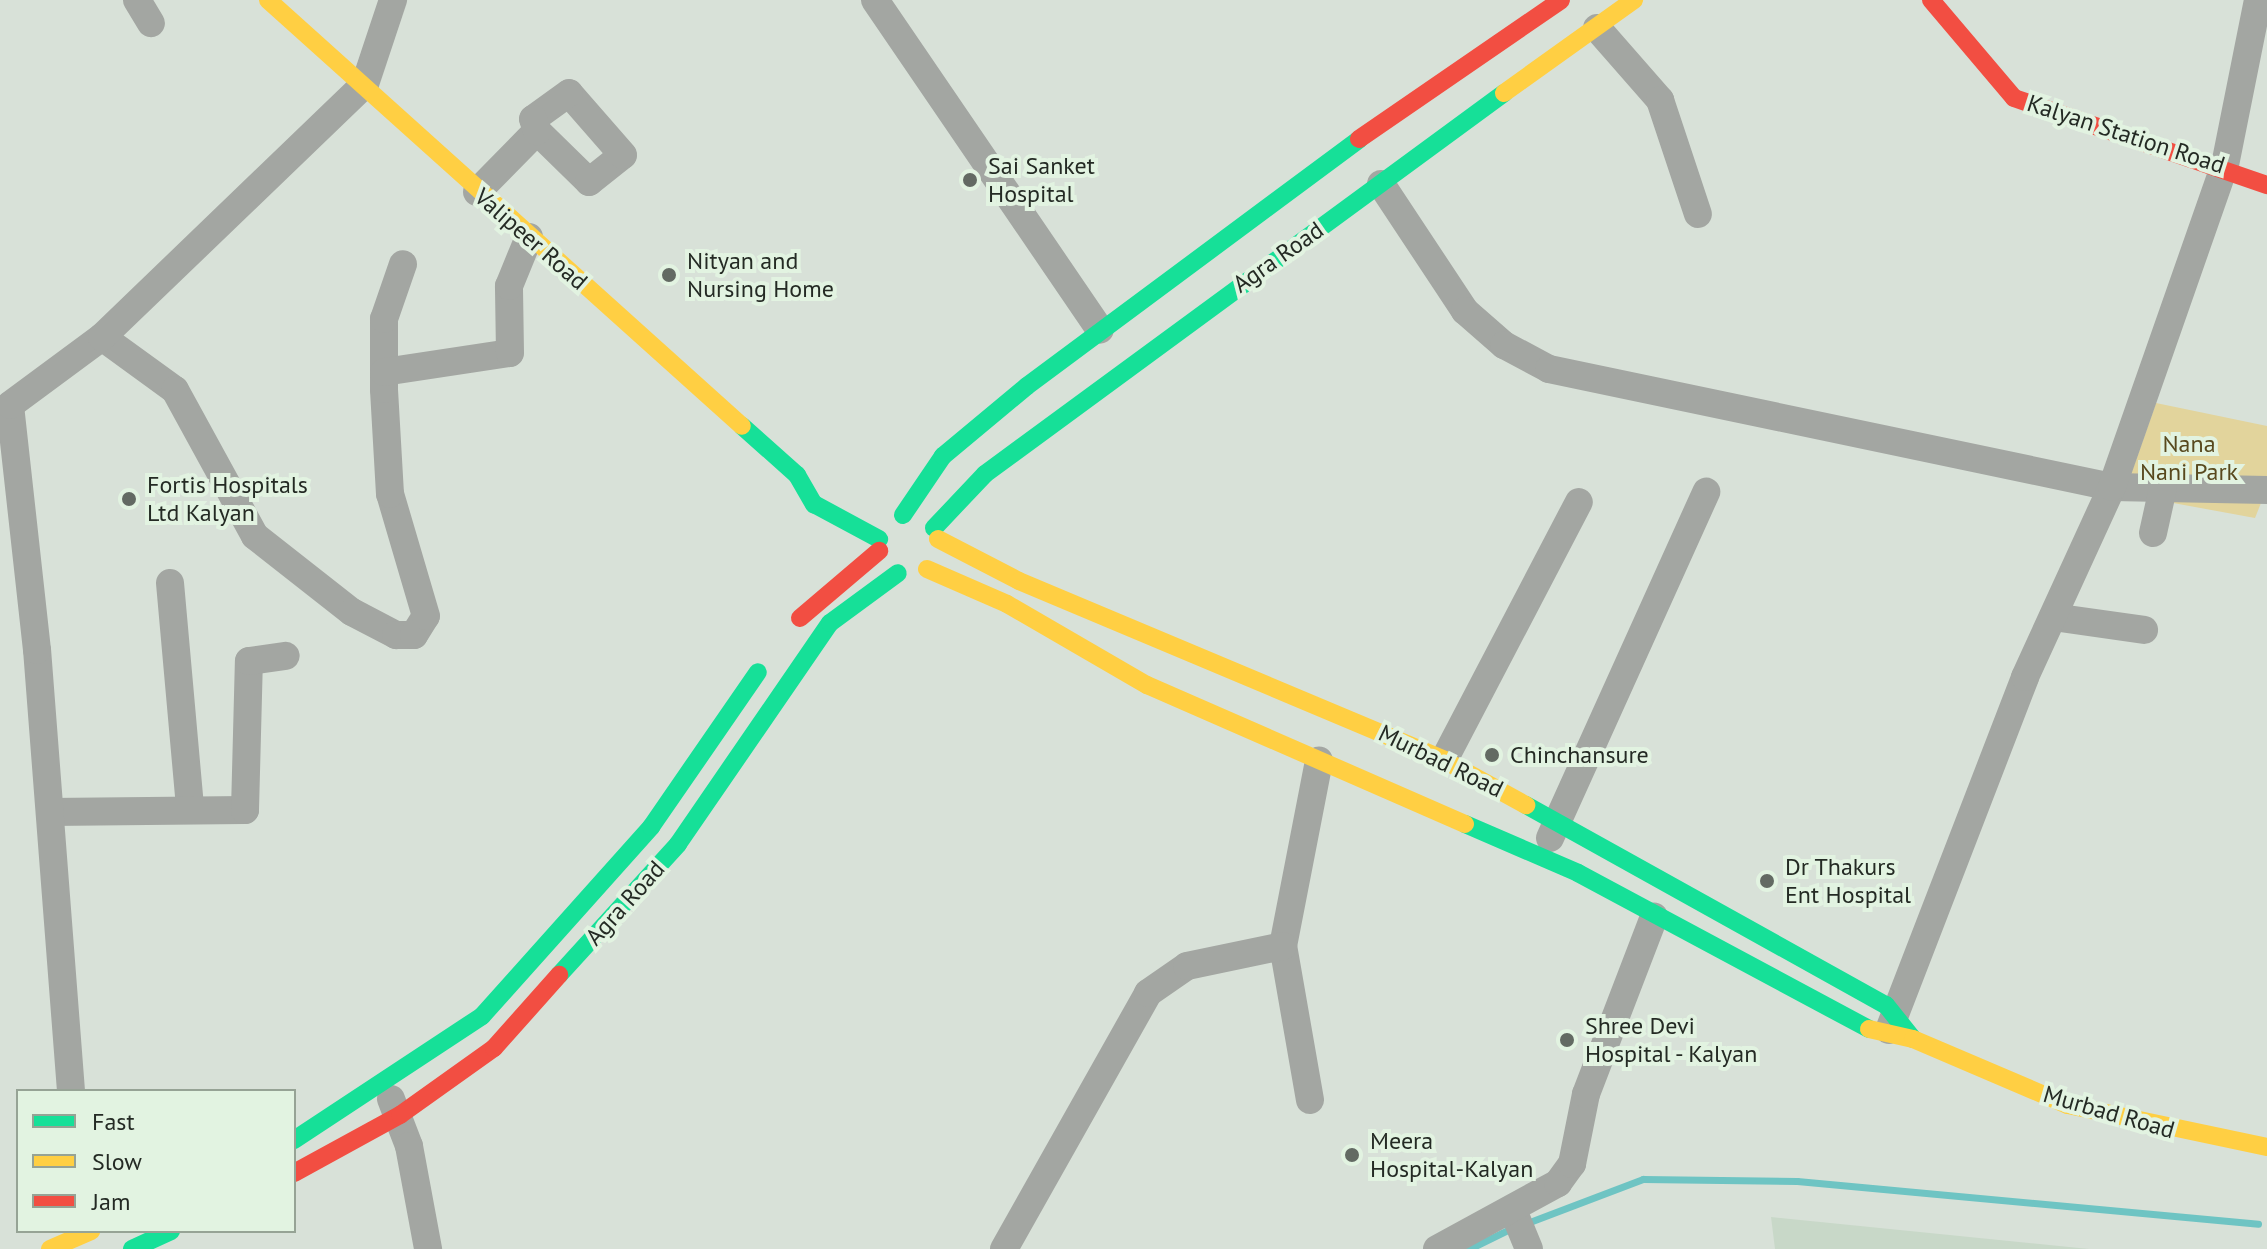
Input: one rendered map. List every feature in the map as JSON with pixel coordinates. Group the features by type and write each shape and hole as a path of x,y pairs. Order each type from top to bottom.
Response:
{"street":[{"name":"Valipeer Road","path":"268,0 365,84 477,192 797,475 814,504 879,545"},
{"path":"71,1089 50,812 5,409 102,337 365,84 393,0"},
{"path":"875,0 1100,330"},
{"name":"Agra Road","path":"296,1172 400,1115 494,1048 678,844 830,623 898,573 927,569 936,534 985,474 1634,0"},
{"name":"Kalyan Station Road","path":"1931,0 1954,36 2014,98 2225,165 2267,185"},
{"path":"1898,1030 2053,617 2112,487 2225,165 2258,0"},
{"name":"Agra Road","path":"784,637 879,545 892,515 959,440 1266,203 1550,3"},
{"path":"1597,28 1660,100 1698,214"},
{"path":"477,192 537,131"},
{"path":"1381,184 1465,311 1504,345 1549,369 2112,487 2267,490"},
{"path":"384,372 510,353 509,286 529,237"},
{"path":"102,337 175,390 255,536 352,612 396,635 414,635 426,616 390,494 384,372 384,319 403,264"},
{"name":"Valipeer Road","path":"797,475 829,483"},
{"path":"2153,533 2163,488"},
{"path":"1539,857 1706,492"},
{"path":"1444,760 1579,502"},
{"path":"892,515 936,534"},
{"name":"Murbad Road","path":"936,534 1019,581 1444,760 1559,819 1898,1030"},
{"path":"879,545 898,573"},
{"name":"Murbad Road","path":"927,569 1007,604 1147,685 1539,857 1654,917 2068,1105 2267,1147"},
{"path":"170,583 190,809"},
{"path":"2053,617 2144,630"},
{"path":"50,812 247,808 248,665 256,657 286,656"},
{"name":"Agra Road","path":"296,1139 482,1016 585,907 651,827 767,660"},
{"path":"1310,1100 1283,946 1319,760"},
{"path":"1437,1249 1558,1183 1572,1164 1586,1094 1654,917"},
{"path":"1004,1249 1148,993 1187,966 1283,946"},
{"path":"382,1082 400,1115 428,1249"},
{"path":"1513,1210 1529,1249"},
{"path":"50,1249 86,1233"},
{"path":"132,1249 167,1233"}],"shaded area":[{"path":"1771,1217 2089,1249 1775,1249"}],"green space":[{"name":"Nana Nani Park","path":"2156,403 2267,426 2267,488 2255,518 2124,494"}],"waterway":[{"path":"1527,1223 1643,1179 1797,1181 2258,1224"},
{"path":"1469,1249 1512,1228"}],"traffic: fast":[{"path":"934,528 985,474 1504,93"},
{"path":"903,515 943,456 1027,386 1359,139"},
{"path":"742,426 797,475 814,504 879,539"},
{"path":"559,975 678,844 830,623 898,573"},
{"path":"296,1139 482,1016 651,827 758,672"},
{"path":"1526,805 1886,1005 1913,1039"},
{"path":"1465,824 1578,873 1869,1029"},
{"path":"132,1249 167,1233"}],"traffic: slow":[{"path":"268,0 742,426"},
{"path":"1504,93 1634,0"},
{"path":"938,539 1019,581 1444,760 1526,805"},
{"path":"927,569 1007,604 1147,685 1465,824"},
{"path":"1869,1029 1913,1039 2068,1105 2267,1147"},
{"path":"50,1249 86,1233"}],"traffic: jam":[{"path":"1359,139 1561,0"},
{"path":"1931,0 2014,98 2267,185"},
{"path":"800,618 879,551"},
{"path":"296,1172 400,1115 494,1048 559,975"}],"place":[{"name":"Sai Sanket Hospital","path":"970,180"},
{"name":"Nityan and Nursing Home","path":"669,275"},
{"name":"Fortis Hospitals Ltd Kalyan","path":"129,499"},
{"name":"Chinchansure","path":"1492,755"},
{"name":"Dr Thakurs Ent Hospital","path":"1767,881"},
{"name":"Shree Devi Hospital - Kalyan","path":"1567,1040"},
{"name":"Meera Hospital-Kalyan","path":"1352,1155"}]}
